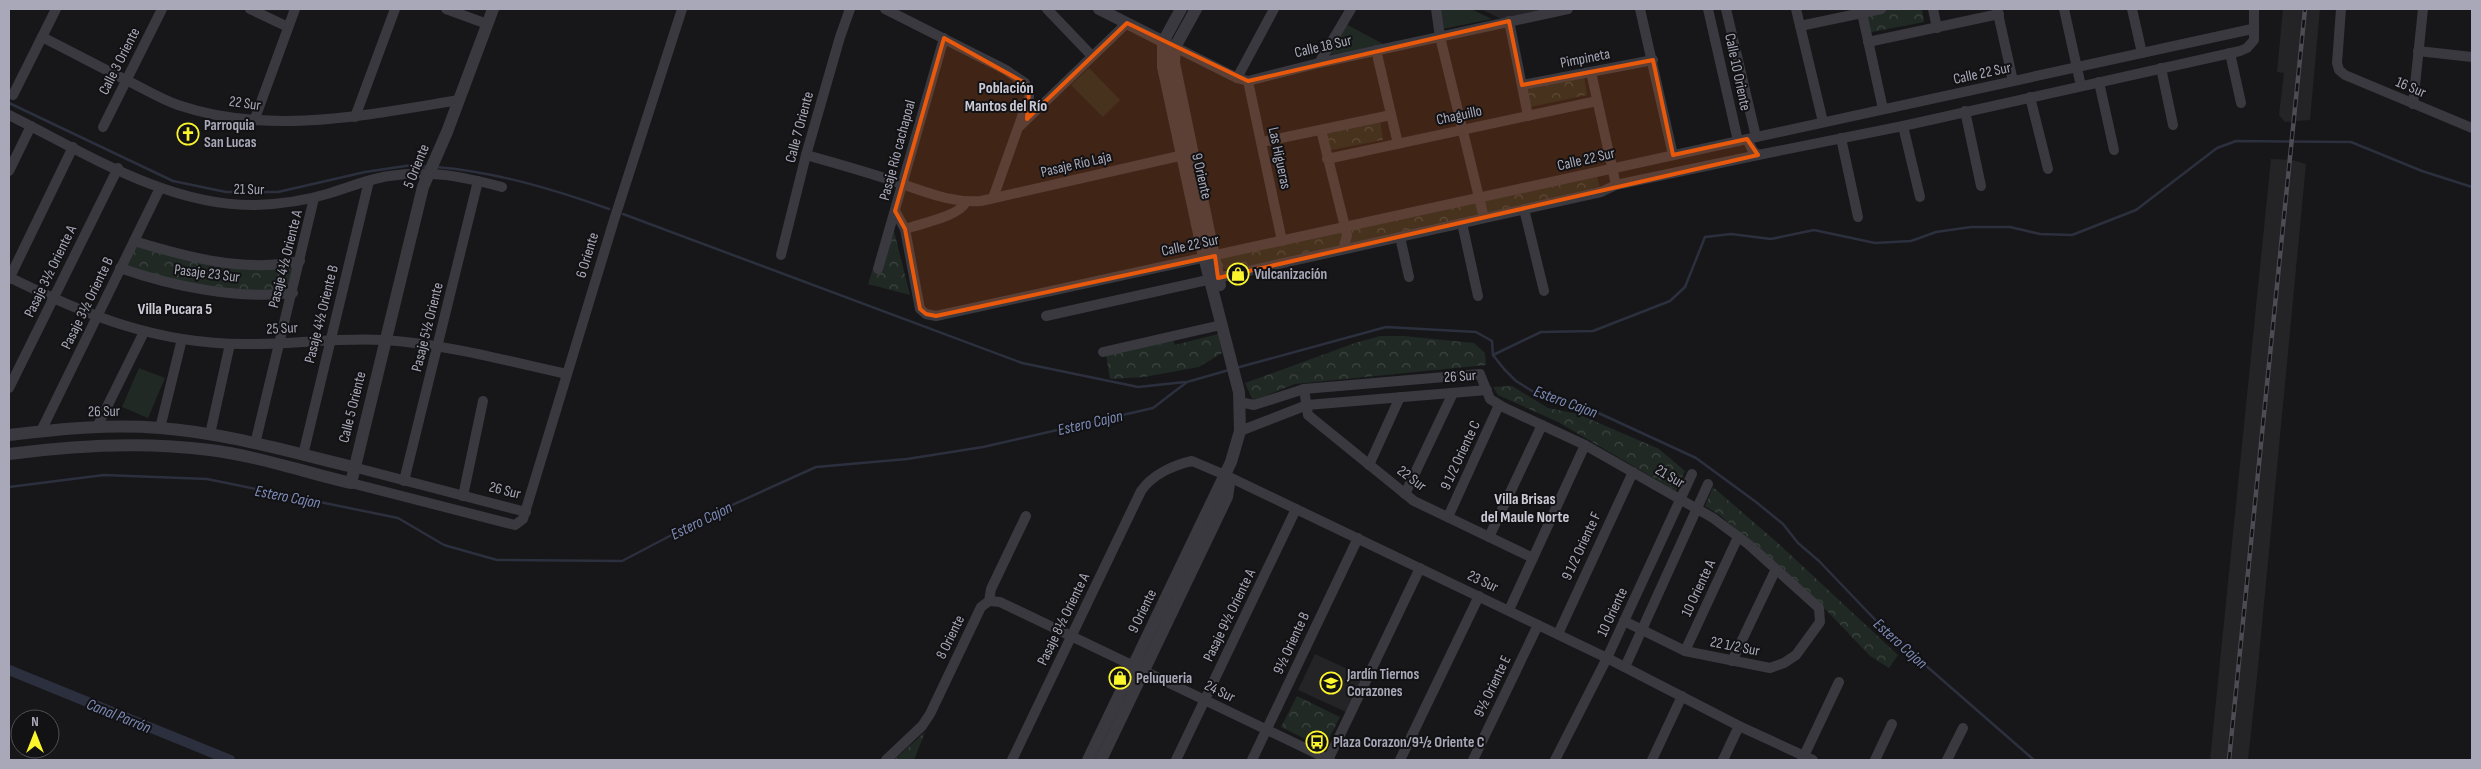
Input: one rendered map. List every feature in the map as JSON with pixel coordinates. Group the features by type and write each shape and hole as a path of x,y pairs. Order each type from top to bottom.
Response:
{"street":[{"path":"13,95 56,9"},
{"name":"Calle 3 Oriente","path":"103,127 162,9"},
{"path":"250,9 288,27"},
{"path":"254,121 295,9"},
{"path":"355,117 395,9"},
{"path":"446,9 487,24"},
{"name":"5 Oriente","path":"385,340 423,187 494,9"},
{"name":"6 Oriente","path":"526,512 567,374 682,9"},
{"name":"Calle 7 Oriente","path":"781,255 806,155 850,9"},
{"path":"885,9 1006,70 1025,83 1029,96 993,198"},
{"path":"1047,9 1092,56"},
{"name":"9 Oriente","path":"1101,760 1138,668 1225,475 1240,431 1240,402 1236,379 1221,325 1210,256 1163,67 1181,9"},
{"name":"9 Oriente","path":"1169,44 1196,9"},
{"path":"1236,78 1274,9"},
{"path":"1319,63 1351,9"},
{"path":"1436,9 1440,37 1484,218"},
{"name":"Calle 18 Sur","path":"1105,10 1236,78 1248,81 1376,50 1568,9"},
{"path":"1640,9 1673,155"},
{"name":"Calle 10 Oriente","path":"1708,9 1747,139"},
{"name":"Calle 10 Oriente","path":"1726,9 1747,139"},
{"path":"1796,9 1823,122"},
{"path":"1800,26 1881,9"},
{"path":"1933,9 1937,28"},
{"path":"2064,9 2081,86"},
{"path":"2132,9 2142,53"},
{"path":"1046,316 1601,192 1616,185 1903,126 2230,53 2247,48 2253,43 2254,9"},
{"name":"16 Sur","path":"2341,9 2337,63 2339,70 2413,104 2472,128"},
{"path":"2413,104 2423,9"},
{"path":"1868,42 1937,28 1998,11 2013,81"},
{"path":"1862,13 1883,110"},
{"path":"1712,26 1729,20"},
{"path":"1509,22 1528,116"},
{"path":"1017,129 1127,23"},
{"name":"Calle 22 Sur","path":"905,229 920,309 926,314 936,316 2252,29"},
{"name":"22 Sur","path":"42,37 126,80 185,107 254,121 293,121 355,117 459,100"},
{"name":"Pasaje Río cachapoal","path":"878,269 944,38"},
{"path":"1376,50 1398,144"},
{"path":"2418,51 2472,57"},
{"path":"2230,53 2241,103"},
{"name":"Pimpineta","path":"1522,85 1653,60"},
{"path":"2160,68 2173,125"},
{"path":"1591,72 1616,185"},
{"name":"Las Higueras","path":"1248,81 1282,241"},
{"path":"2099,82 2114,150"},
{"path":"2030,97 2048,169"},
{"name":"Chaguillo","path":"1327,159 1597,101"},
{"path":"1923,101 1928,120"},
{"path":"1965,111 1982,186"},
{"name":"21 Sur","path":"9,115 160,188 194,198 239,204 273,204 314,198 369,181 431,169 502,187"},
{"path":"1262,142 1391,115"},
{"path":"9,170 31,126"},
{"path":"1903,126 1920,197"},
{"path":"1321,130 1347,235 1344,248"},
{"path":"1841,138 1858,217"},
{"path":"1747,139 1753,151 1758,155"},
{"path":"9,278 74,147"},
{"name":"Pasaje Río Laja","path":"966,202 993,198 1186,154"},
{"path":"806,155 902,184 931,195 966,202 963,208 955,213 905,229 895,211"},
{"name":"Pasaje 3½ Oriente A","path":"9,388 118,168"},
{"name":"Pasaje 4½ Oriente B","path":"303,455 369,181"},
{"name":"Pasaje 5½ Oriente","path":"404,480 478,181"},
{"name":"Pasaje 3½ Oriente B","path":"41,431 160,188"},
{"name":"Pasaje 4½ Oriente A","path":"256,444 314,198"},
{"path":"1524,209 1544,291"},
{"path":"1462,223 1478,296"},
{"path":"1400,237 1409,277"},
{"name":"Pasaje 23 Sur","path":"134,241 206,260 257,264 287,264 300,261"},
{"name":"Pasaje 23 Sur","path":"120,268 155,280 186,287 242,293 293,293"},
{"name":"25 Sur","path":"9,278 96,317 144,332 182,339 230,344 280,344 331,339 385,340 438,347 567,374"},
{"name":"9 Oriente","path":"1214,278 1230,324 1228,353"},
{"path":"1103,352 1221,325"},
{"path":"97,427 144,332"},
{"path":"160,428 182,339"},
{"name":"Calle 5 Oriente","path":"350,483 385,340"},
{"path":"210,434 230,344"},
{"name":"26 Sur","path":"1240,402 1254,405 1304,389 1480,374 1487,390 1307,405 1240,431"},
{"name":"22 Sur","path":"1304,389 1308,415 1414,501 1533,558"},
{"name":"21 Sur","path":"1487,390 1490,399 1499,405 1586,445 1697,509 1738,537 1776,569 1819,608 1821,615"},
{"path":"1405,494 1453,393"},
{"path":"1370,465 1400,397"},
{"path":"462,496 483,401"},
{"name":"9 1/2 Oriente C","path":"1448,517 1499,405"},
{"path":"1489,536 1542,425"},
{"name":"26 Sur","path":"9,435 97,427 160,428 210,434 303,455 526,512 520,524 515,525 230,454 191,448 133,444 91,445 9,454"},
{"path":"1508,610 1586,445"},
{"name":"23 Sur","path":"1141,490 1148,481 1157,475 1185,462 1198,463 1608,658 1806,759"},
{"name":"9 1/2 Oriente F","path":"1558,634 1632,472"},
{"name":"10 Oriente","path":"1554,760 1608,658 1692,474"},
{"path":"1625,667 1708,484"},
{"name":"Pasaje 8½ Oriente A","path":"1012,760 1141,490"},
{"name":"Pasaje 9½ Oriente A","path":"1176,760 1296,509"},
{"name":"8 Oriente","path":"886,760 927,720 981,607 989,601 991,589 1026,516"},
{"name":"10 Oriente A","path":"1685,651 1738,537"},
{"name":"9½ Oriente B","path":"1252,760 1358,538"},
{"path":"1328,760 1420,568"},
{"path":"1732,661 1776,569"},
{"path":"1400,760 1479,596"},
{"name":"24 Sur","path":"989,601 1000,602 1328,760"},
{"name":"22 1/2 Sur","path":"1624,621 1685,651 1770,668 1784,663 1796,654 1820,622 1821,615"},
{"name":"9½ Oriente E","path":"1473,760 1538,624"},
{"name":"9 Oriente","path":"1088,760 1138,668"},
{"path":"1806,759 1840,682"},
{"path":"1652,760 1682,696"},
{"path":"1875,760 1892,724"},
{"path":"1723,760 1739,726"},
{"path":"1947,760 1963,728"}],"highlighted area":[{"path":"1509,21 1522,85 1653,60 1673,155 1747,139 1758,155 1218,278 1215,256 936,316 926,314 920,309 905,229 895,211 944,38 1025,83 1029,91 1027,119 1127,23 1248,81"}],"shaded area":[{"path":"1481,9 1551,9 1501,19"},
{"path":"2283,9 2320,9 2310,120 2285,122 2279,115 2284,73 2277,72"},
{"path":"2271,159 2292,160 2306,164 2256,687 2248,760 2210,760"},
{"name":"Jardín Tiernos Corazones","path":"1315,654 1363,676 1346,712 1298,690"}],"green space":[{"path":"1440,9 1471,9 1492,19 1443,29"},
{"path":"1890,9 1922,9 1924,22 1867,33 1863,14"},
{"path":"1344,23 1385,45 1323,56"},
{"path":"1089,68 1120,100 1103,117 1071,85"},
{"path":"1584,76 1587,95 1530,107 1526,88"},
{"path":"1380,121 1383,140 1326,151 1322,132"},
{"path":"1597,177 1600,188 1229,270 1220,268 1219,262 1223,257"},
{"path":"890,215 910,295 868,284"},
{"path":"134,241 206,260 300,261 293,293 241,293 120,268"},
{"path":"1218,334 1222,353 1199,367 1144,377 1110,379 1106,355 1173,339 1175,345"},
{"path":"1380,336 1404,336 1474,343 1485,353 1486,365 1295,384 1253,401 1245,383 1355,343"},
{"path":"139,368 165,378 148,418 122,407"},
{"path":"1512,386 1548,408 1578,414 1659,449 1685,471 1676,491 1558,422 1498,395 1493,387"},
{"path":"1713,487 1779,544 1898,655 1889,668 1870,656 1827,611 1721,516 1705,506"},
{"path":"1297,696 1340,717 1324,748 1281,727"},
{"path":"925,732 914,760 894,760"}],"waterway":[{"path":"9,103 173,181 226,192 278,192 365,172 412,165 428,167"},
{"path":"1493,355 1541,332 1593,331 1670,301 1685,287 1705,237 1731,234 1771,239 1814,230 1875,243 1911,241 1936,232 1971,227 2010,227 2040,234 2072,235 2136,210 2217,148 2236,141 2351,142 2422,171 2472,187"},
{"path":"436,167 458,169 524,182 609,209"},
{"path":"623,214 1022,363 1138,387 1185,382"},
{"name":"Estero Cajon","path":"1236,368 1386,327 1476,332 1492,341 1493,355 1504,369 1516,381 1532,391 1547,398 1579,404 1696,458 1756,502 1783,524 1798,543 1819,561 1884,629 2034,760"},
{"name":"Estero Cajon","path":"9,487 104,475 207,479 398,518 444,545 497,560 622,561 710,515 816,467 907,459 983,447 1153,408 1187,382 1229,370"},
{"name":"Canal Parrón","path":"9,670 230,760"}],"railway":[{"path":"2229,760 2305,9"}],"place":[{"name":"Parroquia San Lucas","path":"188,134"},
{"name":"Vulcanización","path":"1238,274"},
{"name":"Peluqueria","path":"1120,678"},
{"name":"Jardín Tiernos Corazones","path":"1331,683"},
{"name":"Plaza Corazon/9½ Oriente C","path":"1317,742"}],"district":[{"name":"Población Mantos del Río","path":"1006,96"},
{"name":"Villa Pucara 5","path":"175,308"},
{"name":"Villa Brisas del Maule Norte","path":"1525,507"}]}
